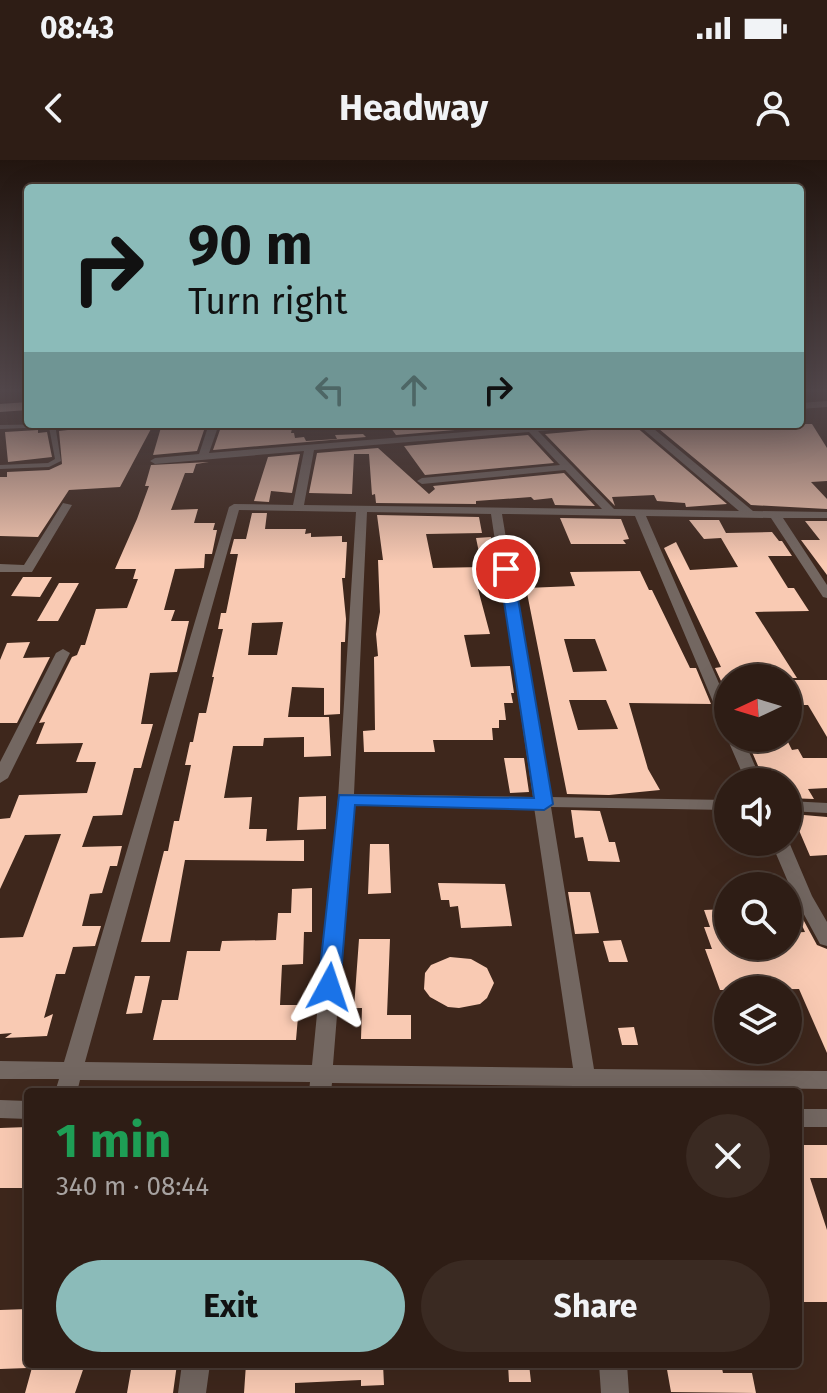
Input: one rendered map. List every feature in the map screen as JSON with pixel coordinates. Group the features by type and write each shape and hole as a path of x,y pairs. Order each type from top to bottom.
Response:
{"street":[{"path":"203,457 205,450"},
{"path":"155,461 292,450"},
{"path":"298,507 310,450"},
{"path":"550,450 613,514"},
{"path":"673,450 751,515"},
{"path":"422,481 567,467"},
{"path":"0,568 28,569 67,505"},
{"path":"69,1082 234,507 827,515"},
{"path":"320,1083 346,799 362,508"},
{"path":"496,510 586,1084"},
{"path":"640,514 714,688"},
{"path":"776,516 827,594"},
{"path":"0,778 63,653"},
{"path":"346,799 714,805"},
{"path":"802,807 827,808"},
{"path":"786,856 803,896 827,939"},
{"path":"0,1070 69,1082 586,1084 827,1080"},
{"path":"0,1109 24,1110"},
{"path":"802,1118 827,1118"},
{"path":"192,1393 195,1368"},
{"path":"613,1368 615,1393"}],"lane":[{"path":"0,467 49,465 59,460 57,450"}],"building":[{"path":"7,450 51,450 52,457 8,462"},
{"path":"61,450 140,450 120,487 69,490 38,537 0,536 0,477 7,477 7,472 49,470 62,464"},
{"path":"155,450 197,450 197,451 153,455"},
{"path":"380,450 429,494 435,489 433,486 564,473 595,506 555,505 552,498 534,500 531,497 476,501 476,504 376,503 375,494 372,495 369,454 354,454 352,494 309,493 317,453"},
{"path":"407,450 542,450 554,463 425,475"},
{"path":"560,450 663,450 727,504 686,507 685,503 657,501 654,495 612,497 615,506"},
{"path":"684,450 827,450 827,481 811,482 827,499 827,509 751,505"},
{"path":"300,454 292,493 271,491 269,502 254,501 268,457"},
{"path":"209,462 196,464 193,473 185,473 171,510 198,509 194,523 215,523 213,530 217,530 212,554 205,554 204,568 175,569 164,610 175,610 171,621 189,621 177,672 150,673 141,724 153,724 141,768 134,768 122,815 93,816 82,847 122,846 117,866 110,866 102,893 90,894 82,926 101,926 95,946 73,947 65,974 56,974 44,1018 53,1014 47,1036 5,1038 12,1033 0,1034 0,938 23,937 61,834 25,835 0,889 0,819 10,818 19,795 87,793 96,762 76,762 83,743 36,744 45,722 39,723 72,657 77,655 81,645 85,645 96,609 127,608 138,579 133,579 136,569 115,569 149,486 145,486 151,465"},
{"path":"252,513 267,513 265,529 306,529 305,534 311,533 311,537 342,536 342,542 347,542 345,578 342,578 346,619 345,642 341,642 340,714 324,715 324,688 292,687 288,717 329,717 331,756 304,757 304,737 264,738 263,746 233,746 224,798 252,797 249,829 267,829 266,841 304,840 304,861 185,860 170,942 141,942 164,851 168,851 174,821 179,821 191,765 185,765 190,742 193,742 199,713 206,713 223,629 218,629 221,613 226,613 238,554 230,554 234,539 246,539","holes":["283,622 277,655 248,655 252,623"]},
{"path":"377,515 479,517 482,533 426,534 433,568 482,567 476,538 491,537 499,588 478,589 490,634 464,635 471,667 510,666 513,703 504,703 506,720 499,720 499,728 492,728 493,740 433,740 435,752 364,752 363,731 375,730 374,657 378,656 376,634 380,612 378,560 383,560"},
{"path":"560,518 621,519 629,539 623,540 626,544 571,544"},
{"path":"689,520 719,520 726,533 772,532 782,541 792,556 768,556 788,588 794,588 809,611 755,612 788,664 720,664 664,548 676,542 690,570 738,567 721,538 704,539"},
{"path":"805,521 827,521 827,575 801,540 820,540"},
{"path":"510,544 524,544 534,587 517,588"},
{"path":"640,571 690,668 696,668 711,704 629,703 648,769 660,790 609,795 567,794 526,588 575,586 570,572","holes":["564,639 595,639 607,671 573,672","569,700 606,700 618,729 578,730"]},
{"path":"23,577 52,577 40,597 11,596"},
{"path":"59,583 79,583 58,621 37,621"},
{"path":"30,642 23,658 50,657 17,723 0,723 0,660 7,643"},
{"path":"802,680 827,680 827,737 808,705 802,705"},
{"path":"752,752 800,752 803,758 827,758 827,788 808,789 814,799 802,799 802,768 759,768"},
{"path":"504,758 524,758 529,792 510,793"},
{"path":"326,796 326,829 297,830 299,797"},
{"path":"571,810 600,811 609,842 615,842 620,862 588,861 583,837 575,838"},
{"path":"802,815 827,817 827,855 810,856 802,837"},
{"path":"370,844 389,844 391,893 368,894"},
{"path":"438,883 505,884 512,926 461,928 458,906 450,907 449,900 441,900"},
{"path":"312,888 312,932 304,932 303,964 282,965 280,1005 299,1005 296,1040 153,1040 162,1000 178,1000 187,951 220,951 222,941 276,940 278,913 291,913 292,889"},
{"path":"568,892 590,892 599,933 575,934"},
{"path":"704,910 714,910 714,960 802,960 802,932 805,932 802,917 817,945 827,949 827,1053 802,996 802,976 715,976 705,949 712,949 704,927 710,927"},
{"path":"359,939 390,939 387,1015 411,1015 411,1039 361,1039 362,1008 354,1008"},
{"path":"621,940 628,962 609,962 603,941"},
{"path":"450,957 471,959 487,968 494,983 487,998 480,1004 448,1007 430,997 424,989 425,973 431,965"},
{"path":"135,976 150,976 142,1013 126,1014"},
{"path":"634,1027 638,1045 622,1045 618,1028"},
{"path":"24,1127 24,1188 0,1188 0,1128"},
{"path":"802,1145 827,1145 827,1178 810,1178 827,1230 827,1302 802,1302"},
{"path":"24,1309 24,1368 28,1368 0,1369 0,1310"},
{"path":"32,1368 84,1368 75,1393 25,1393"},
{"path":"131,1368 176,1368 173,1393 127,1393"},
{"path":"246,1368 383,1368 384,1385 361,1386 361,1380 295,1383 295,1393 244,1393"},
{"path":"508,1368 529,1368 531,1382 509,1382"},
{"path":"667,1368 722,1368 723,1373 752,1373 756,1393 671,1392"}],"route":[{"path":"329,987 346,799 544,804 506,569"}]}
